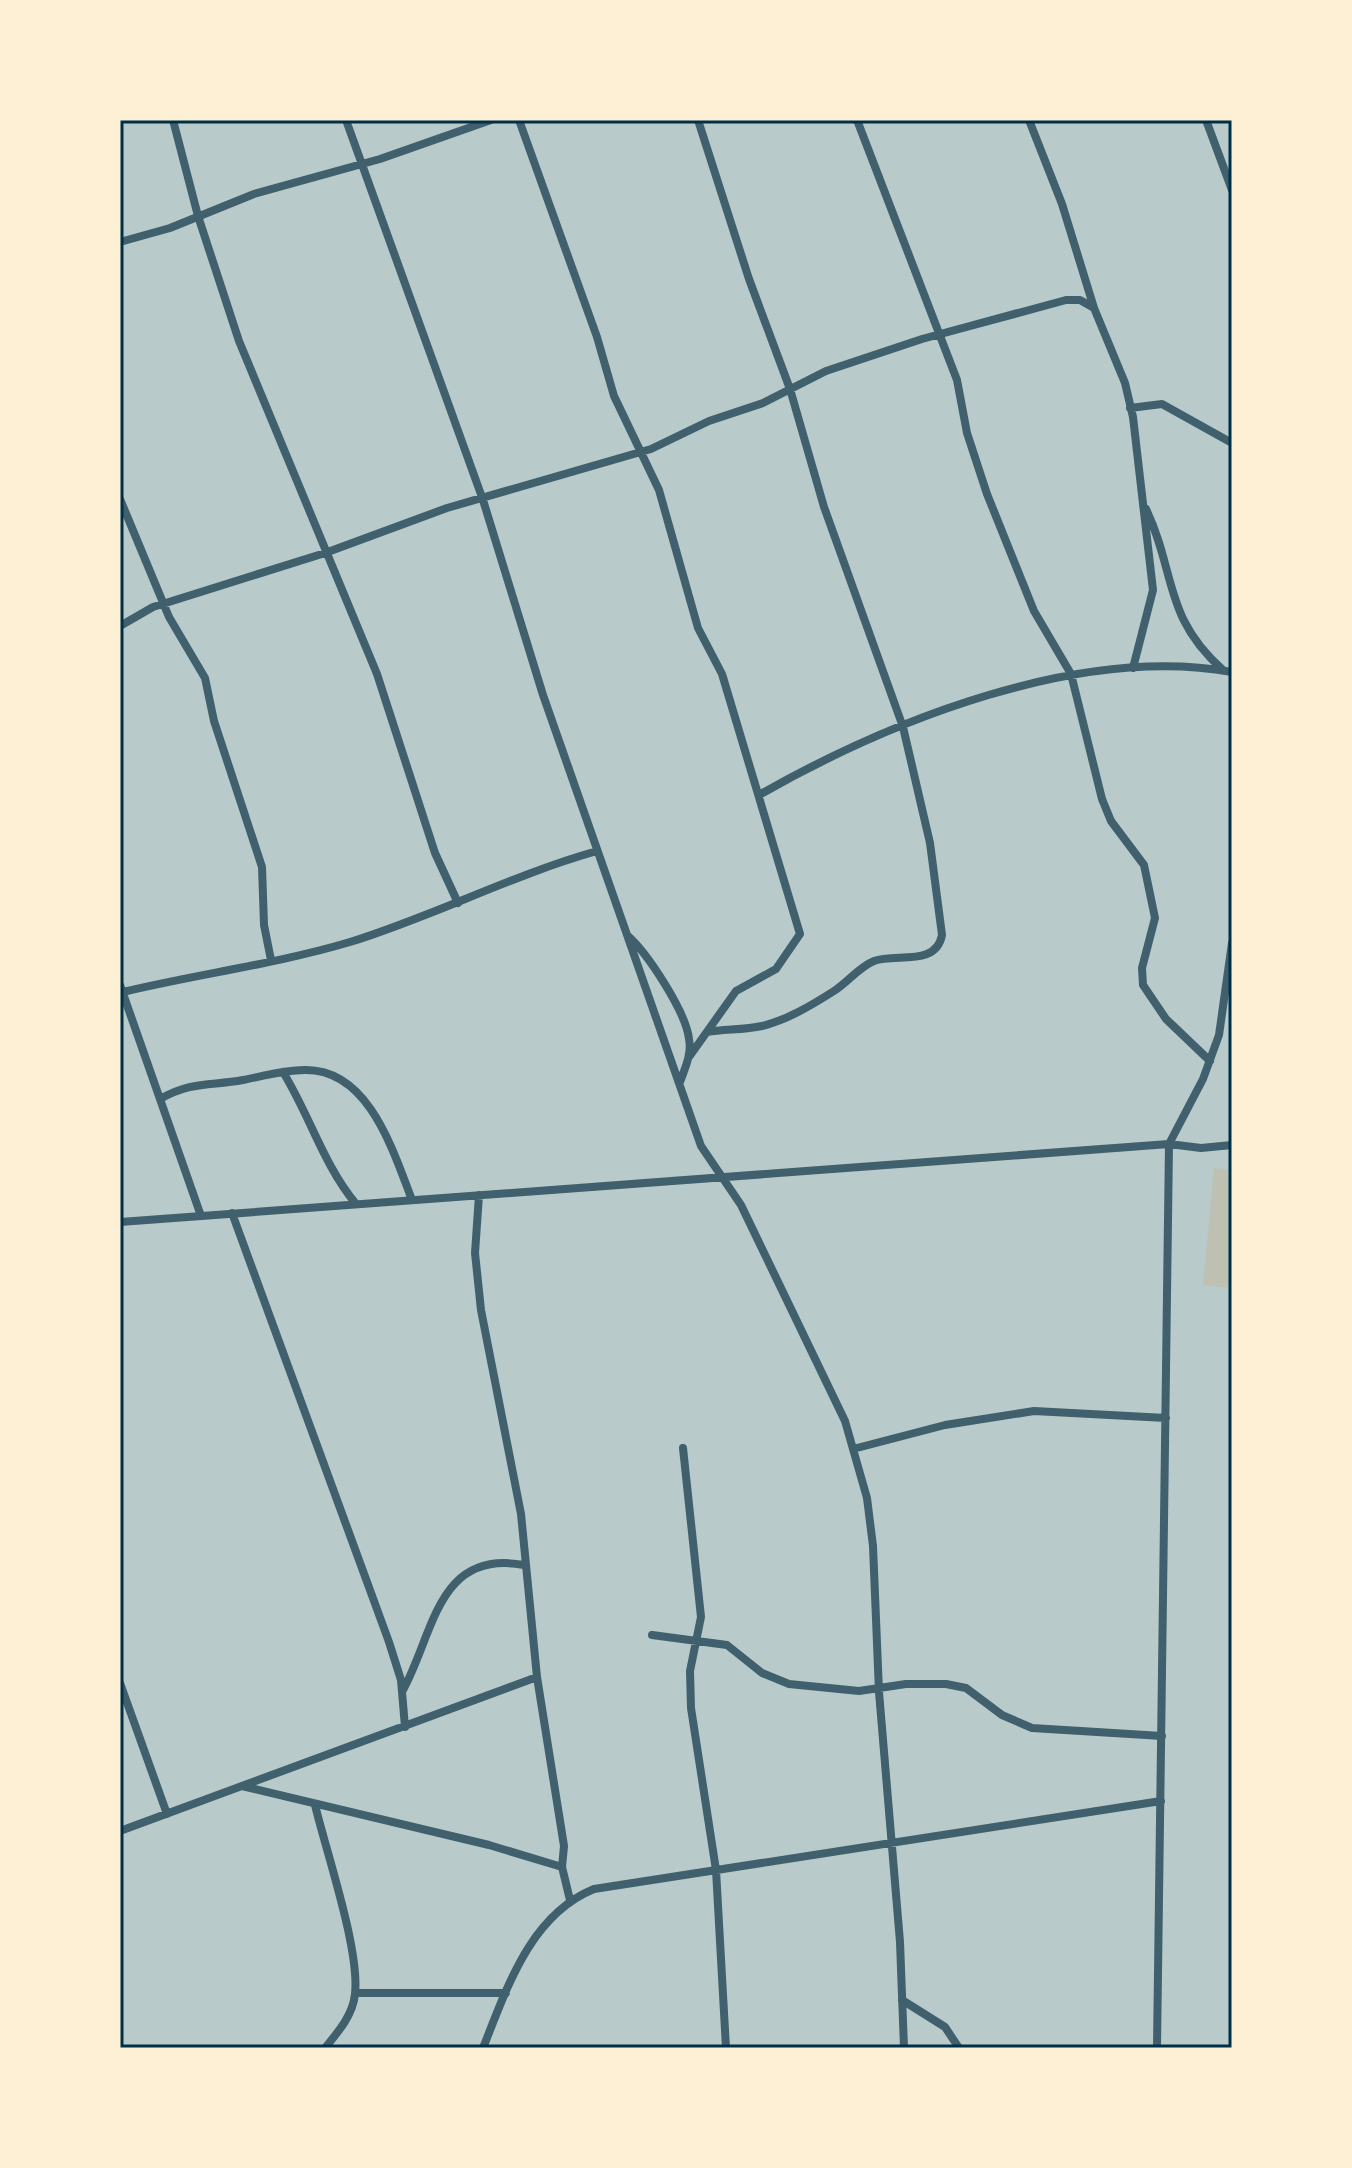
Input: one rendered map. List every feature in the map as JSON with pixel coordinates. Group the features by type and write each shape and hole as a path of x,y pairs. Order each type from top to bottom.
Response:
{"street":[{"path":"173,120 198,216 239,341 377,674 435,853 458,903"},
{"path":"346,120 482,497 543,695 701,1146 741,1205 845,1421 867,1498 873,1546 879,1689 887,1769 889,1843 904,2048"},
{"path":"120,242 254,194 361,164 491,120"},
{"path":"519,120 556,232 597,337 614,396 642,452 676,541 698,628 722,674 800,934 787,958 767,977 740,988 689,1057 680,1083"},
{"path":"698,120 749,279 790,389 824,507 903,727 930,843 941,911 941,943 927,955 885,958 869,963 845,984 809,1006 765,1025 707,1032"},
{"path":"857,120 942,336 987,494 1034,611 1071,674 1102,799 1111,821 1144,865 1154,901 1155,918 1142,968 1143,985 1166,1019 1210,1061"},
{"path":"1029,120 1067,217 1094,308 1125,383 1130,408 1153,590 1133,668"},
{"path":"1206,120 1232,190"},
{"path":"120,626 141,612 325,553 482,497 642,452 826,371 1066,300 1080,300 1094,308"},
{"path":"1130,408 1162,404 1232,443"},
{"path":"120,499 164,605 205,678 214,721 255,837 265,888 264,925 271,960"},
{"path":"1142,501 1151,520 1178,614 1191,638 1228,671"},
{"path":"759,795 830,756 1032,682 1071,674 1173,665 1228,671"},
{"path":"201,1216 121,988 350,942 458,903 489,887 597,851"},
{"path":"626,934 641,947 663,982 689,1038 689,1057"},
{"path":"1157,2048 1169,1144 1210,1061 1219,1035 1232,943"},
{"path":"160,1099 193,1084 231,1082 283,1072 326,1073 355,1089 383,1132 412,1200"},
{"path":"283,1072 300,1100 335,1178 356,1204"},
{"path":"120,1222 1169,1144 1201,1148 1232,1145"},
{"path":"479,1195 475,1253 481,1310 513,1460 537,1677 564,1846 562,1867 570,1900"},
{"path":"232,1213 389,1642 403,1690 405,1727"},
{"path":"853,1449 945,1425 1034,1411 1166,1418"},
{"path":"683,1448 699,1581 698,1640 690,1671 691,1708 716,1870 726,2048"},
{"path":"403,1690 436,1610 453,1585 483,1565 499,1560 524,1565"},
{"path":"652,1635 727,1645 774,1680 851,1691 946,1684 966,1688 1002,1715 1032,1728 1162,1736"},
{"path":"120,1831 537,1677"},
{"path":"120,1683 167,1814"},
{"path":"242,1786 489,1845 562,1867"},
{"path":"483,2048 506,1993 538,1932 570,1900 594,1889 1161,1801"},
{"path":"315,1805 348,1936 355,1993 351,2010 325,2048"},
{"path":"355,1993 506,1993"},
{"path":"902,2000 945,2027 959,2048"}],"shaded area":[{"path":"120,120 1232,120 1232,2048 120,2048"}],"building":[{"path":"1214,1168 1232,1170 1232,1288 1203,1285"}]}
